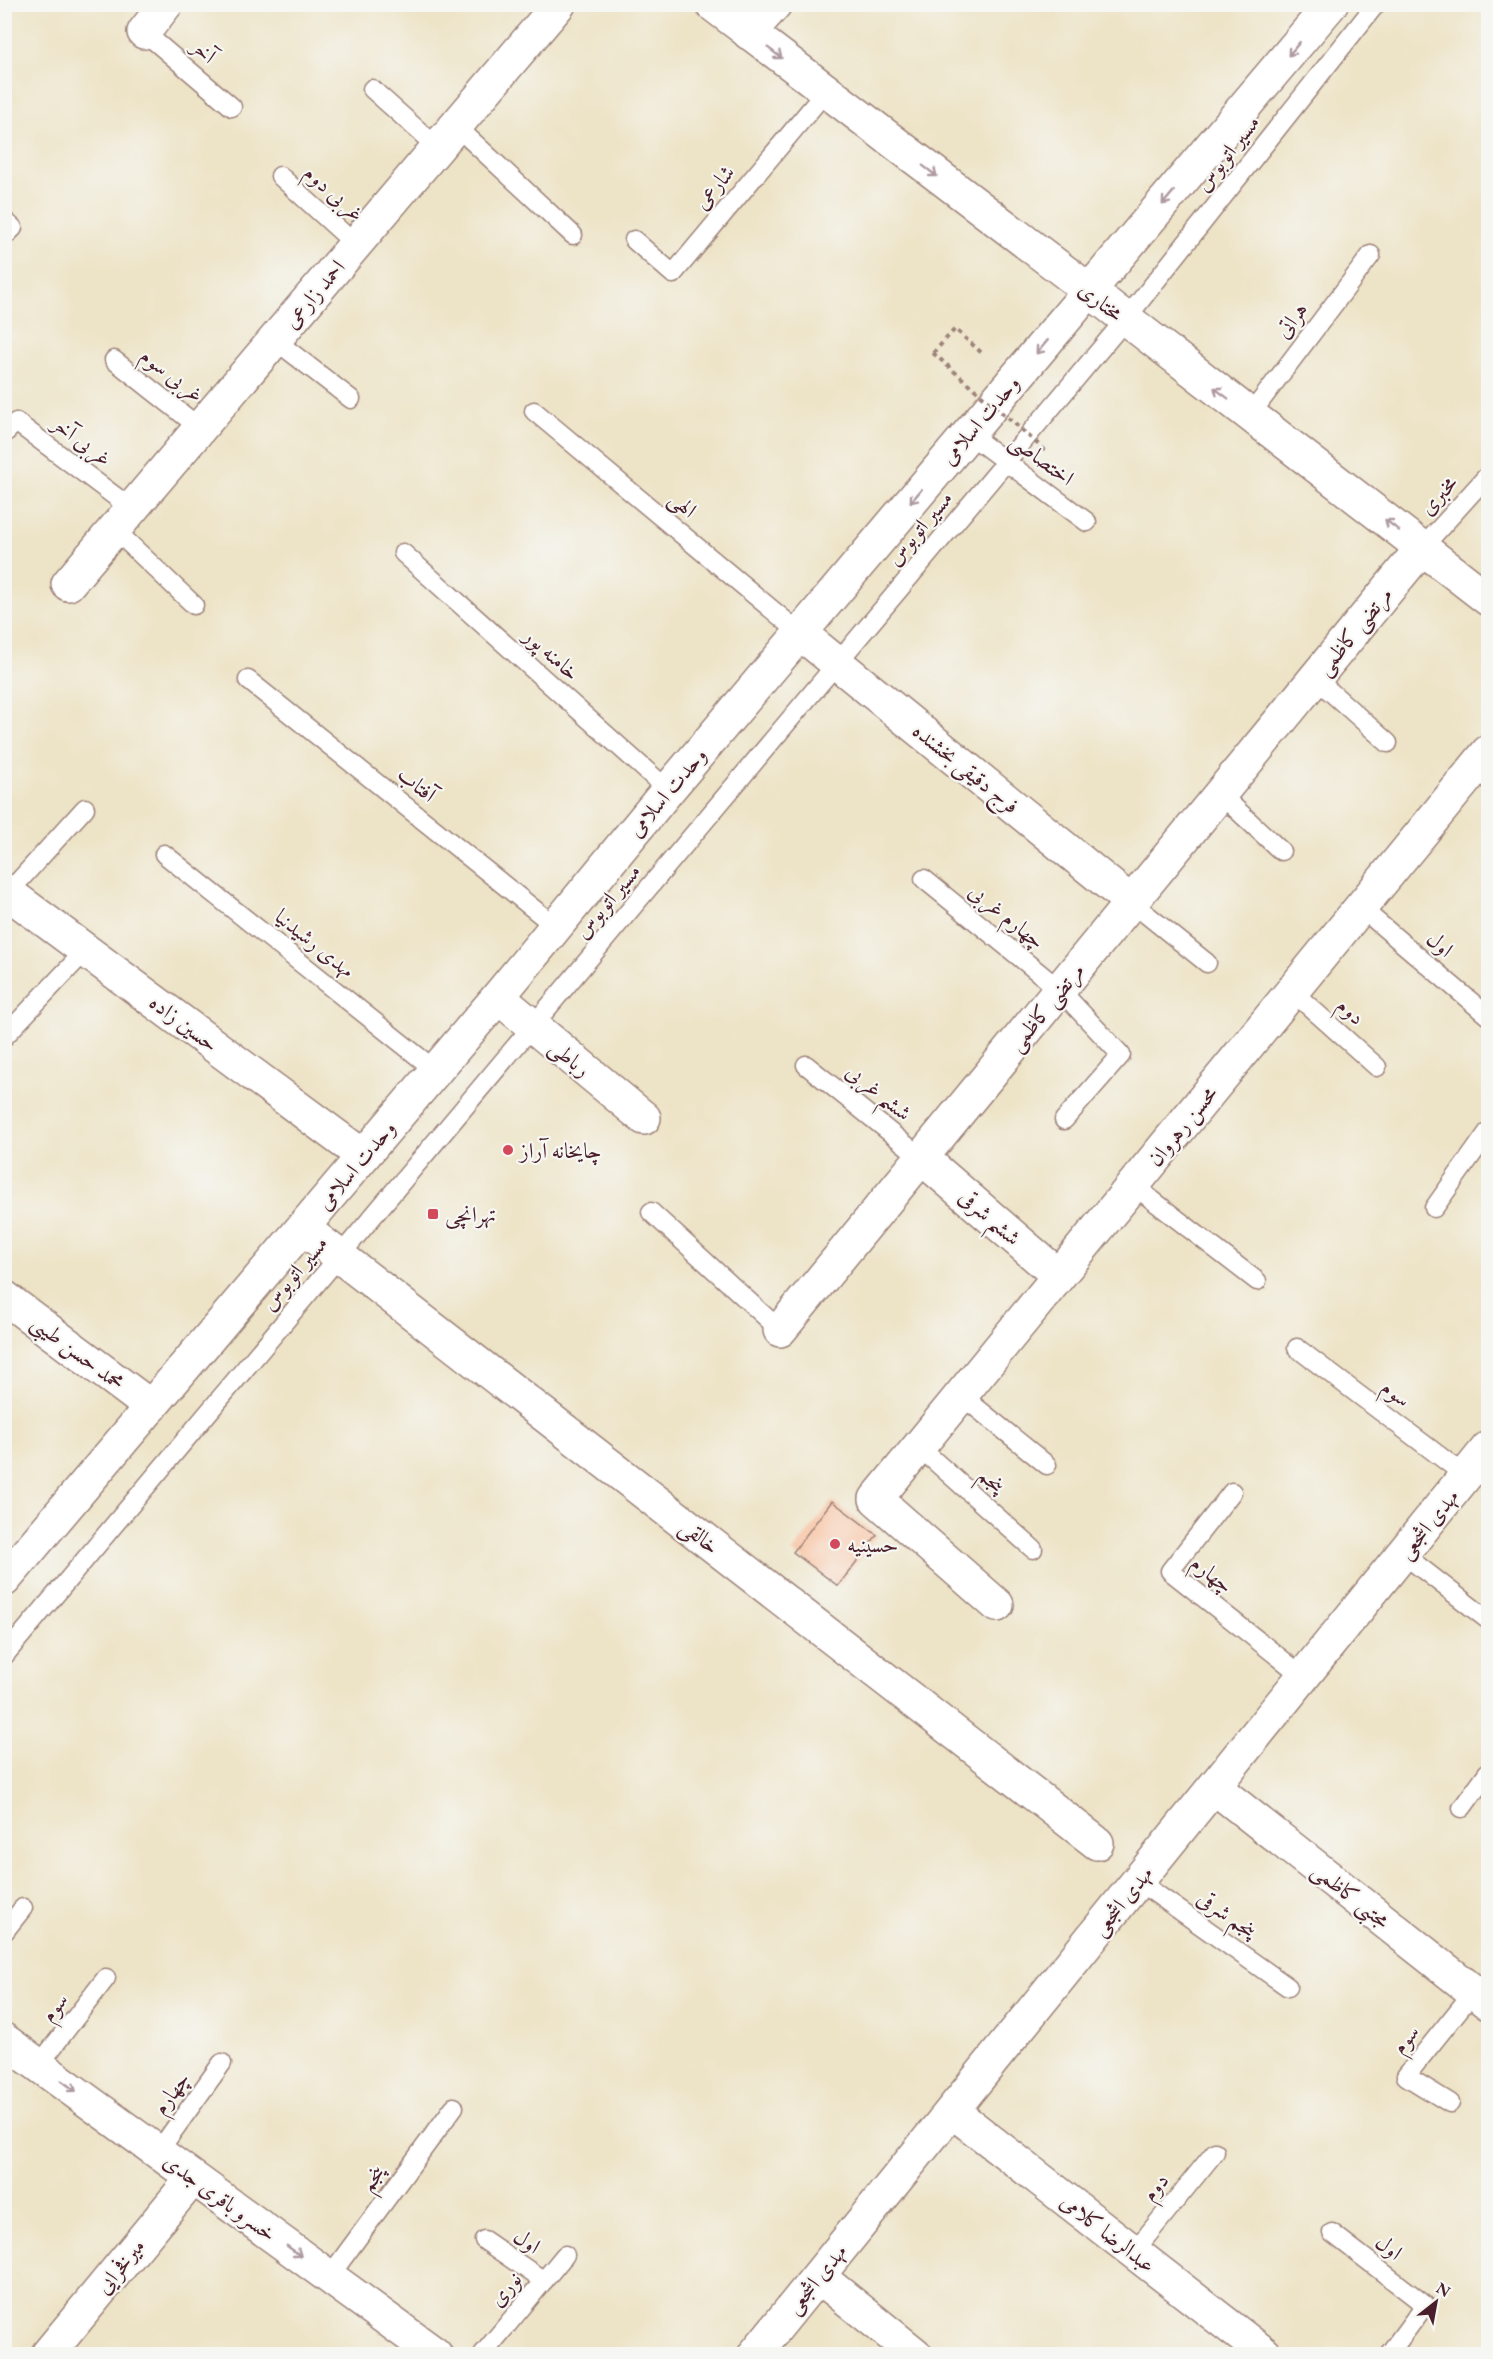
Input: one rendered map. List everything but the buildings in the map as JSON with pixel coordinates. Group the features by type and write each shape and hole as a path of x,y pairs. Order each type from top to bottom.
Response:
{"street":[{"path":"144,32 166,4"},
{"name":"احمد زارعی","path":"68,584 559,4"},
{"name":"مختاری","path":"712,4 1090,291 1488,599"},
{"path":"749,33 775,4"},
{"name":"وحدت اسلامی","path":"4,1581 498,997 668,789 1331,4"},
{"name":"مرتضی کاظمی","path":"780,1330 1422,548"},
{"name":"فرج دقیقی بخشنده","path":"801,633 1131,902"},
{"name":"محسن رهروان","path":"997,1605 876,1499 1488,752"},
{"name":"حسین زاده","path":"6,892 363,1156"},
{"name":"رباطی","path":"498,997 644,1118"},
{"name":"ششم شرقی","path":"922,1158 1059,1276"},
{"name":"خالقی","path":"303,1228 1097,1843"},
{"name":"محمد حسن طیبی","path":"4,1297 151,1407"},
{"name":"مهدی اشجعی","path":"755,2355 1488,1448"},
{"name":"مجتبی کاظمی","path":"1215,1787 1481,1997"},
{"name":"خسرو باقری جدی","path":"4,2040 427,2352"},
{"name":"عبدالرضا کلامی","path":"952,2111 1265,2355"},
{"name":"میرفخرایی","path":"48,2355 193,2178"},
{"path":"818,2276 915,2355"}],"lane":[{"name":"مسیر اتوبوس","path":"4,1656 1125,320 1376,4"},
{"name":"آخر","path":"144,32 232,107"},
{"path":"372,88 447,137 573,234"},
{"name":"شارعی","path":"634,240 673,274 826,92"},
{"name":"غربی دوم","path":"280,176 356,245"},
{"path":"4,220 13,228 4,237"},
{"name":"هراتی","path":"1250,415 1371,255"},
{"path":"275,340 351,399"},
{"name":"غربی سوم","path":"114,360 200,428"},
{"name":"الهی","path":"534,411 801,633"},
{"name":"غربی آخر","path":"4,434 16,422 123,519"},
{"name":"اختصاصی","path":"969,434 1087,522"},
{"name":"مخبری","path":"1422,548 1488,475"},
{"path":"123,519 194,605"},
{"name":"خامنه پور","path":"403,554 668,789"},
{"path":"1316,678 1388,743"},
{"name":"آفتاب","path":"248,680 555,926"},
{"path":"1220,794 1281,851"},
{"path":"6,892 85,808"},
{"name":"مهدی رشیدنیا","path":"164,854 435,1070"},
{"name":"چهارم غربی","path":"924,879 1060,990 1121,1055 1064,1119"},
{"path":"1131,902 1207,963"},
{"name":"اول","path":"1361,908 1488,1016"},
{"path":"4,1037 86,950"},
{"name":"دوم","path":"1293,992 1377,1067"},
{"name":"ششم غربی","path":"806,1065 922,1158"},
{"path":"1434,1208 1488,1132"},
{"path":"1133,1185 1257,1281"},
{"name":"مرتضی کاظمی","path":"651,1212 780,1330"},
{"name":"سوم","path":"1297,1348 1466,1476"},
{"path":"962,1396 1047,1465"},
{"name":"پنجم","path":"919,1447 1033,1549"},
{"name":"چهارم","path":"1232,1492 1170,1571 1304,1677"},
{"path":"1403,1554 1488,1620"},
{"path":"1462,1808 1488,1772"},
{"name":"پنجم شرقی","path":"1138,1881 1288,1987"},
{"path":"4,1932 23,1908"},
{"name":"سوم","path":"39,2065 106,1978"},
{"name":"سوم","path":"1450,2103 1406,2076 1481,1997"},
{"name":"چهارم","path":"158,2152 222,2063"},
{"name":"پنجم","path":"328,2277 454,2107"},
{"name":"دوم","path":"1133,2253 1215,2152"},
{"name":"اول","path":"1332,2233 1425,2305 1389,2355"},
{"name":"اول","path":"484,2240 544,2281"},
{"name":"نوری","path":"483,2355 565,2255"}],"path":[{"path":"955,329 933,353 1047,452"}],"place":[{"name":"چایخانه آراز","path":"508,1150"},
{"name":"تهرانچی","path":"433,1214"},
{"name":"حسینیه","path":"835,1544"}]}
